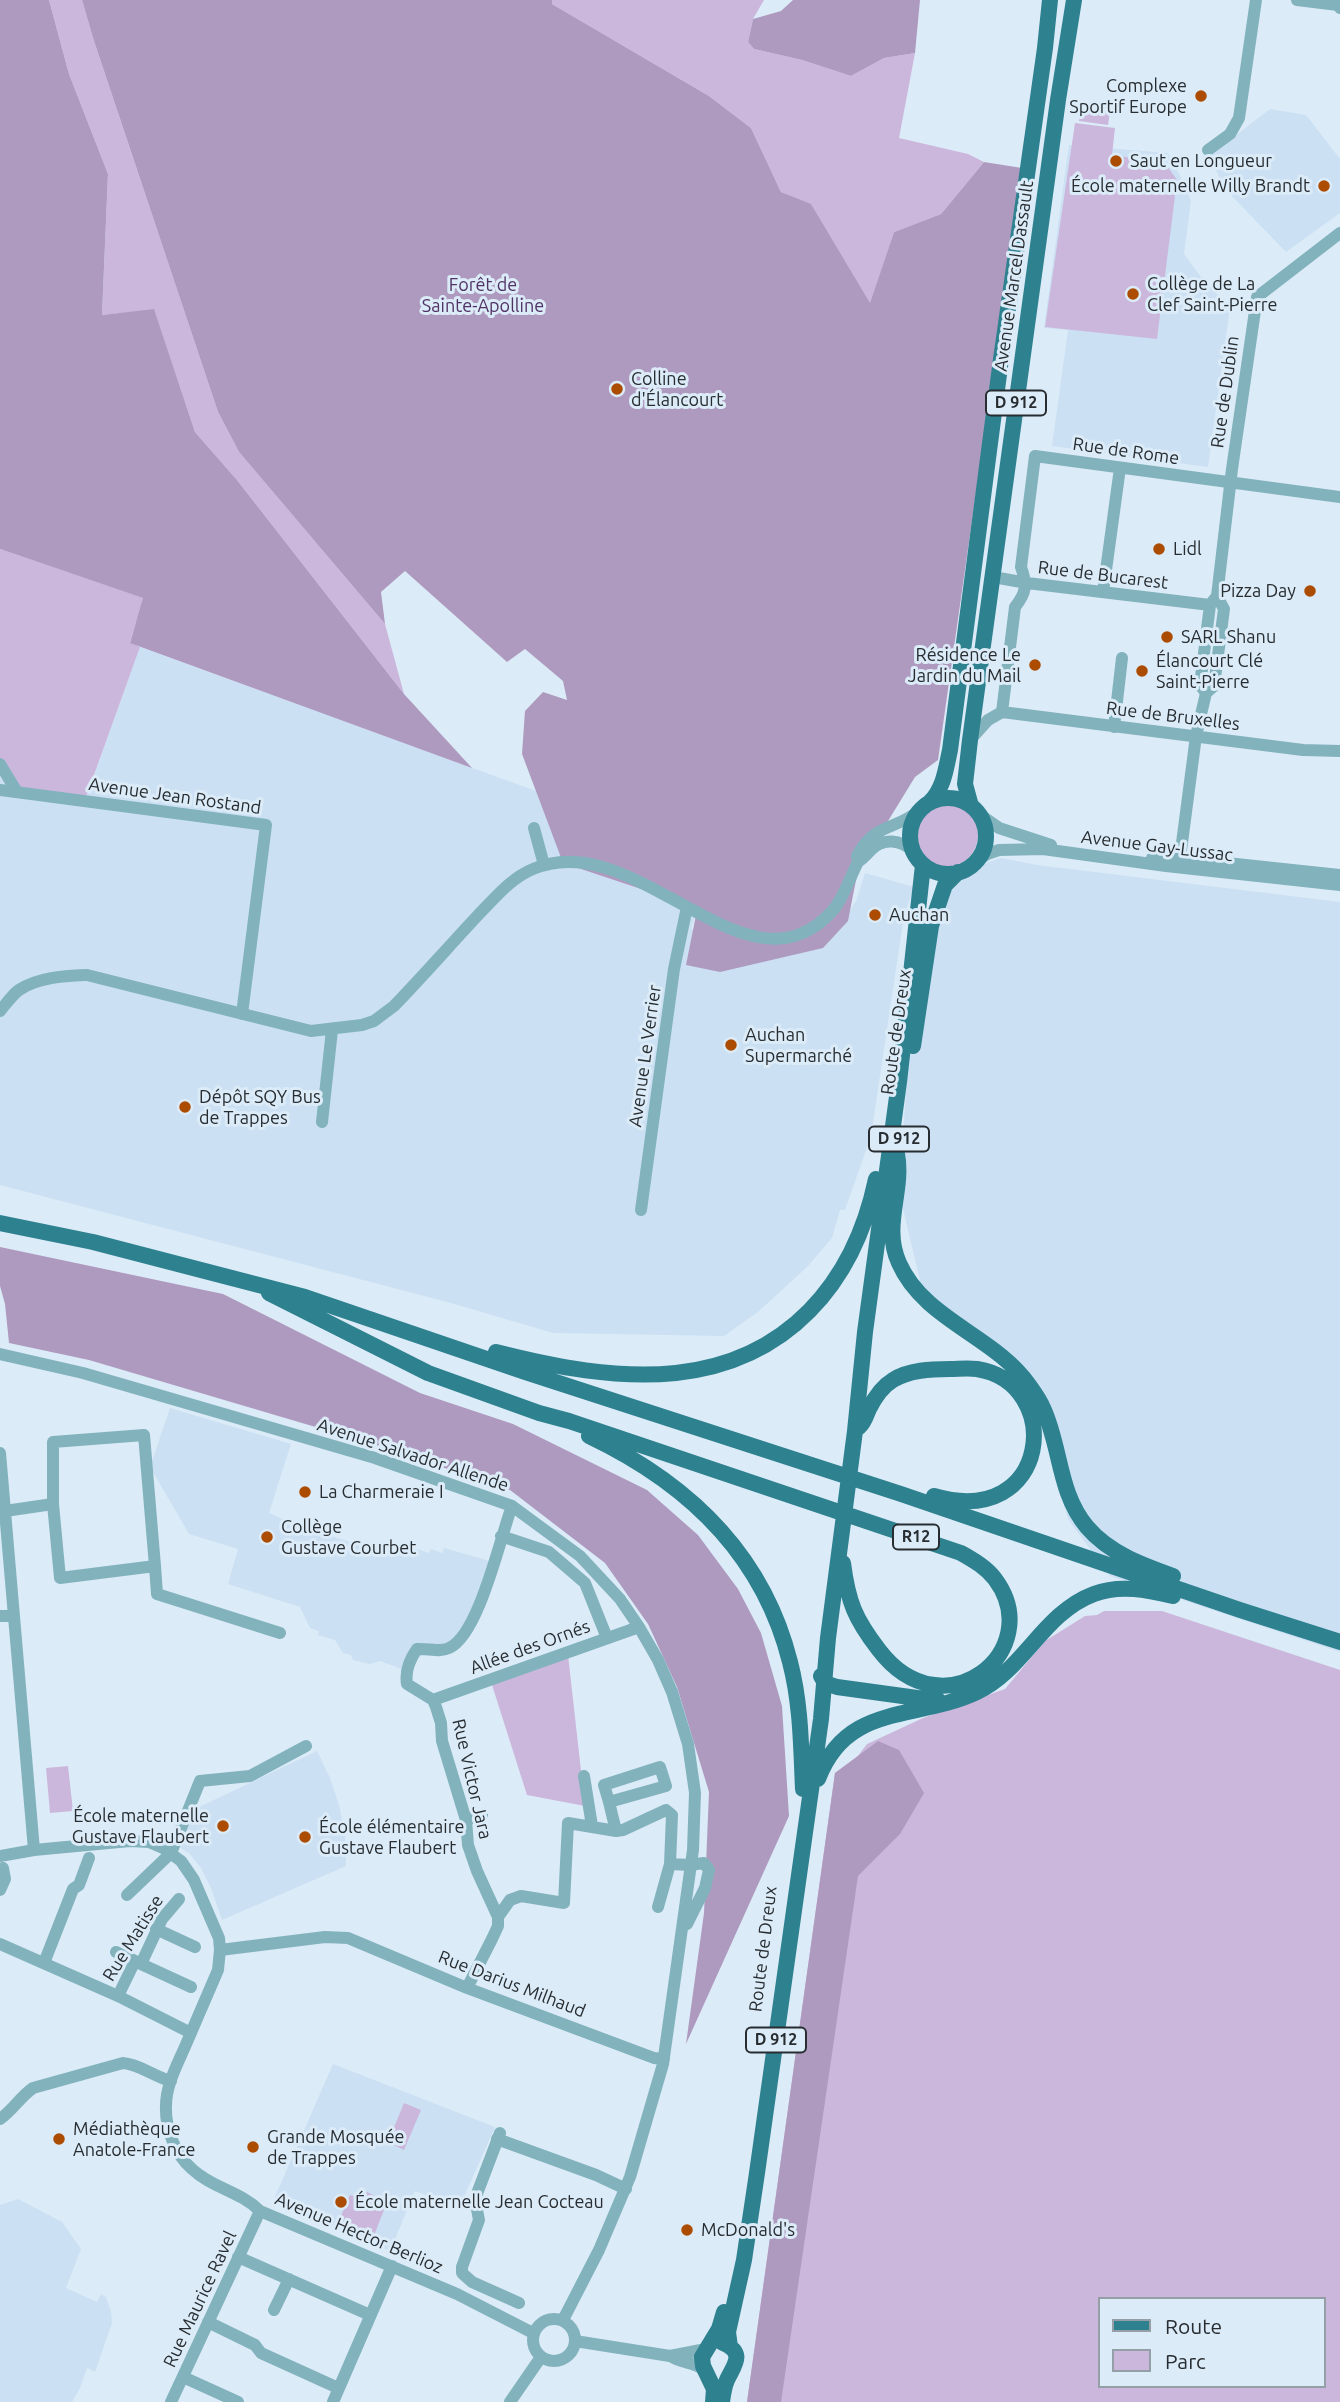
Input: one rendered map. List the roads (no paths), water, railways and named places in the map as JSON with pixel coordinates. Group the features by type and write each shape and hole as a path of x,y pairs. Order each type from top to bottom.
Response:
{"main road":[{"name":"Avenue Marcel Dassault","path":"925,806 937,795 950,750 1050,0"},
{"name":"Avenue Marcel Dassault","path":"975,810 965,784 970,740 1074,0"},
{"path":"951,798 975,810 984,826 985,840 982,852 974,863 958,872 939,873 923,864 913,851 910,839 911,828 925,806 951,798"},
{"name":"Route de Dreux","path":"858,1412 865,1332 899,1082 923,864"},
{"name":"Route de Dreux","path":"730,2347 729,2332 744,2260 807,1822 854,1438 872,1334 930,926 942,891 958,872"},
{"name":"R12","path":"446,1343 460,1341 555,1367 638,1374 677,1373 714,1365 758,1348 797,1323 829,1290 841,1273 870,1207 891,1102 899,1082"},
{"name":"R12","path":"897,1154 900,1168 891,1229 895,1252 906,1278 925,1300 1006,1362 1027,1383 1043,1408 1069,1498 1087,1527 1097,1538 1120,1554 1279,1615 1298,1628"},
{"name":"R12","path":"0,1223 93,1242 305,1297 1340,1642"},
{"name":"R12","path":"257,1285 277,1299 428,1373 539,1413 961,1553 982,1566 995,1579 1004,1597 1008,1614 1007,1636 999,1654 989,1667 960,1685 945,1687 931,1686 901,1674 884,1658 857,1621 849,1600 840,1540"},
{"name":"R12","path":"854,1438 877,1396 891,1380 929,1369 977,1370 1000,1377 1015,1390 1029,1409 1035,1433 1032,1454 1021,1477 1005,1492 985,1500 966,1502 911,1490 901,1494"},
{"name":"R12","path":"539,1413 646,1466 680,1490 730,1540 766,1597 790,1660 799,1721 803,1789"},
{"name":"R12","path":"807,1822 822,1769 841,1740 875,1720 949,1702 991,1684 1043,1630 1071,1606 1098,1592 1136,1589 1240,1610"},
{"name":"Route de Dreux","path":"708,2347 719,2329 742,2248 819,1667 828,1638"},
{"path":"819,1667 825,1683 949,1702"},
{"path":"713,2402 714,2389 702,2361 708,2347 718,2343 730,2347 737,2360 726,2381 722,2402"},
{"path":"706,2372 722,2378 731,2374"}],"street":[{"path":"1208,150 1230,134 1239,118 1256,0"},
{"path":"1297,0 1338,5 1340,8"},
{"name":"Rue de Dublin","path":"1180,858 1196,736 1206,693 1214,686 1224,609 1213,601 1257,297 1340,233"},
{"name":"Rue de Rome","path":"1027,583 1021,567 1035,456 1340,497"},
{"path":"1103,592 1120,468"},
{"name":"Rue de Bucarest","path":"993,577 1103,592 1213,601"},
{"path":"970,740 988,720 1002,712 1015,607 1024,596 1027,583"},
{"path":"1114,727 1122,657"},
{"name":"Rue de Bruxelles","path":"1002,712 1303,750 1340,751"},
{"path":"0,764 17,792"},
{"path":"0,790 17,792"},
{"name":"Avenue Jean Rostand","path":"17,792 266,825 242,1014"},
{"path":"858,862 857,856 868,838 885,827 910,818 925,806"},
{"name":"Avenue Gay-Lussac","path":"975,810 999,828 1051,845 1154,858 1180,858 1340,875"},
{"path":"534,828 544,865"},
{"path":"0,1011 16,992 33,983 87,975 311,1031 362,1025 374,1021 394,1006 505,887 522,874 544,865 561,862 595,864 628,876 747,936 759,939 799,934 825,918 841,900 858,862 875,846 886,842 902,843 913,851"},
{"name":"Avenue Gay-Lussac","path":"974,863 999,850 1043,849 1340,885"},
{"name":"Avenue Le Verrier","path":"641,1210 674,969 687,907"},
{"path":"321,1122 332,1030"},
{"name":"Avenue Salvador Allende","path":"0,1354 95,1376 375,1458 512,1506 580,1556 620,1599 639,1626 672,1692 688,1744 695,1793 693,1850 664,2059 626,2189 594,2261 563,2320"},
{"path":"155,1566 61,1578 53,1504 53,1442 144,1435 155,1566 157,1594 280,1633"},
{"path":"0,1453 5,1564 14,1616 34,1850"},
{"path":"3,1512 53,1504"},
{"name":"Rue Victor Jara","path":"498,1917 468,1845 466,1820 442,1741 444,1712 433,1700 407,1684 406,1677 417,1649 447,1649 467,1633 477,1613 512,1506"},
{"path":"502,1536 549,1552 584,1583 607,1638"},
{"path":"0,1616 14,1616"},
{"name":"Allée des Ornés","path":"433,1700 639,1626"},
{"path":"127,1895 171,1853 200,1781 250,1776 306,1746"},
{"path":"609,1802 666,1786 660,1767 604,1785 616,1831"},
{"path":"584,1776 592,1826"},
{"path":"467,1988 498,1927 498,1917 510,1900 521,1896 564,1903 568,1823 616,1831 624,1830 666,1810 672,1815 670,1864 658,1907"},
{"path":"466,1820 482,1815"},
{"path":"0,1890 5,1879 1,1862 34,1850 130,1840 149,1842 181,1861 194,1880 219,1938 220,1950"},
{"path":"44,1963 89,1858"},
{"path":"670,1864 704,1863 709,1870 705,1888 682,1934"},
{"name":"Rue Matisse","path":"118,1996 156,1929 179,1899"},
{"path":"156,1929 195,1947"},
{"name":"Rue Darius Milhaud","path":"220,1950 325,1937 348,1938 467,1988 654,2058 664,2059"},
{"path":"0,1944 118,1996 191,2033"},
{"name":"Avenue Hector Berlioz","path":"220,1950 218,1970 170,2081 166,2106 169,2129 176,2150 188,2166 204,2180 249,2200 260,2211 453,2292 533,2333"},
{"path":"116,1952 191,1987"},
{"path":"0,2119 33,2088 124,2063 170,2081"},
{"path":"503,2317 514,2301 472,2282 463,2273 462,2267 479,2220 475,2199 499,2136 626,2189"},
{"name":"Rue Maurice Ravel","path":"171,2402 260,2211"},
{"path":"238,2257 370,2315"},
{"path":"333,2402 392,2266"},
{"path":"453,2292 463,2273"},
{"path":"274,2310 289,2279"},
{"path":"545,2320 563,2320 571,2327 575,2342 570,2353 559,2360 547,2360 541,2357 533,2346 533,2333 545,2320"},
{"path":"208,2322 254,2345 261,2353 336,2387"},
{"path":"575,2342 670,2356 699,2366 706,2372"},
{"path":"670,2356 708,2347"},
{"path":"510,2402 541,2357"},
{"path":"183,2377 238,2402"}],"place":[{"name":"Complexe Sportif Europe","path":"1201,96"},
{"name":"Saut en Longueur","path":"1116,161"},
{"name":"École maternelle Willy Brandt","path":"1324,186"},
{"name":"Collège de La Clef Saint-Pierre","path":"1133,294"},
{"name":"Colline d'Élancourt","path":"617,389"},
{"name":"Lidl","path":"1159,549"},
{"name":"Pizza Day","path":"1310,591"},
{"name":"SARL Shanu","path":"1167,637"},
{"name":"Résidence Le Jardin du Mail","path":"1035,665"},
{"name":"Élancourt Clé Saint-Pierre","path":"1142,671"},
{"name":"Auchan","path":"875,915"},
{"name":"Auchan Supermarché","path":"731,1045"},
{"name":"Dépôt SQY Bus de Trappes","path":"185,1107"},
{"name":"La Charmeraie I","path":"305,1492"},
{"name":"Collège Gustave Courbet","path":"267,1537"},
{"name":"École maternelle Gustave Flaubert","path":"223,1826"},
{"name":"École élémentaire Gustave Flaubert","path":"305,1837"},
{"name":"Médiathèque Anatole-France","path":"59,2139"},
{"name":"Grande Mosquée de Trappes","path":"253,2147"},
{"name":"École maternelle Jean Cocteau","path":"341,2202"},
{"name":"McDonald's","path":"687,2230"}],"park label":[{"name":"Forêt de Sainte-Apolline","path":"483,295"}]}
